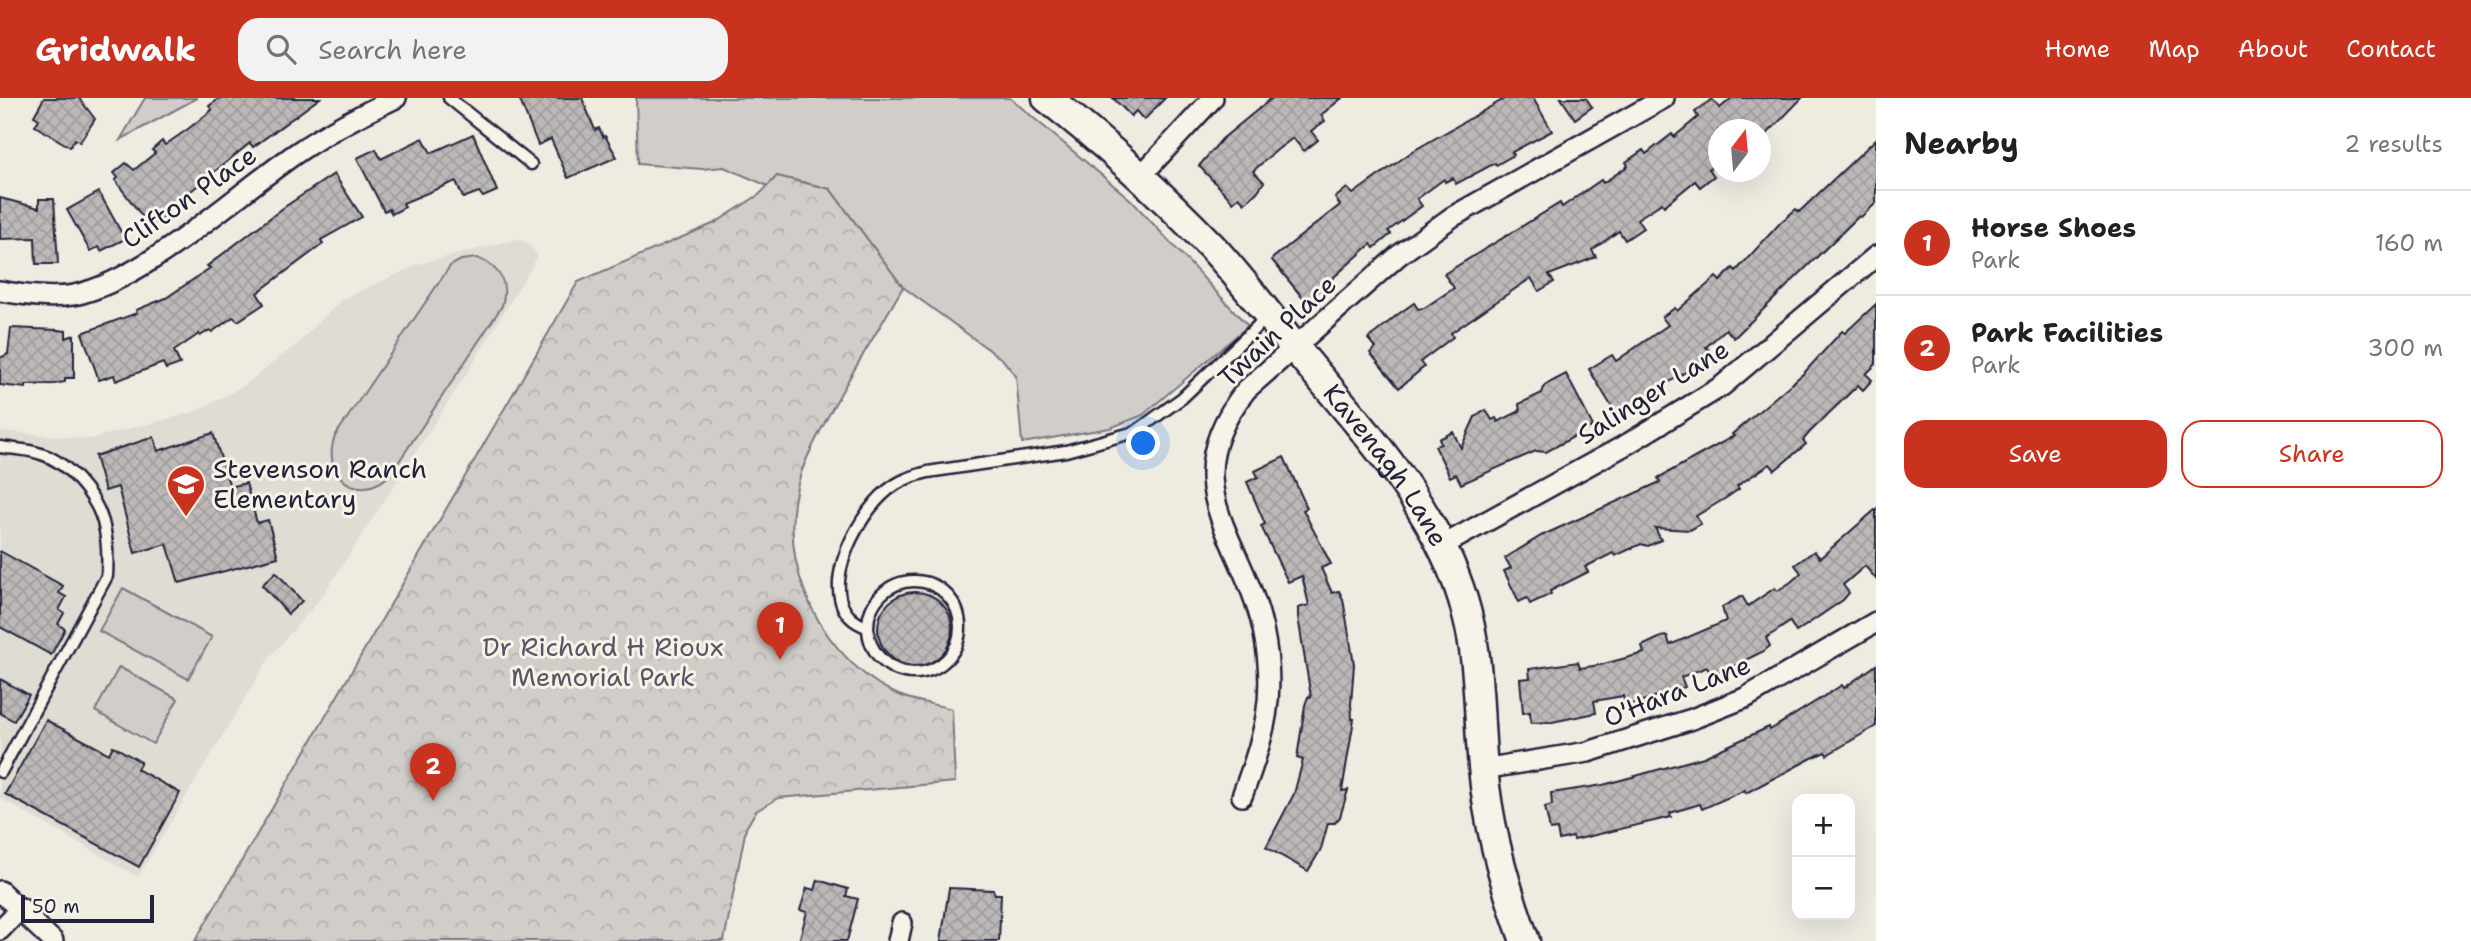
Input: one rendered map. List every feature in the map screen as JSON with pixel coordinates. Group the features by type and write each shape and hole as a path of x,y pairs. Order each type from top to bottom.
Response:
{"main road":[{"name":"Kavenagh Lane","path":"1047,98 1081,125 1213,247 1372,437 1406,484 1440,547 1467,614 1477,675 1483,769 1500,871 1525,941"}],"street":[{"name":"Clifton Place","path":"0,291 30,296 74,295 116,280 150,260 298,152 346,122 396,98"},
{"path":"1139,178 1213,98"},
{"name":"Twain Place","path":"1242,796 1263,741 1269,704 1269,666 1251,591 1214,503 1213,454 1231,409 1246,390 1296,349 1399,255 1452,217 1664,98"},
{"name":"Salinger Lane","path":"1440,547 1629,443 1722,386 1876,256"},
{"name":"O'Hara Lane","path":"1483,769 1588,752 1692,719 1745,698 1876,622"},
{"path":"0,891 54,941"},
{"path":"0,930 21,908"}],"lane":[{"path":"449,98 531,164"},
{"path":"867,627 854,622 842,604 842,560 858,525 890,488 907,477 928,472 1066,451 1135,432 1182,398 1269,315"},
{"path":"0,447 37,453 57,460 81,484 103,520 108,552 107,576 1,772"},
{"path":"904,582 925,582 944,591 957,608 961,628 956,648 943,664 924,673 904,673 885,663 872,647 867,627 872,607 886,590 904,582"}],"shaded area":[{"name":"Stevenson Ranch Elementary","path":"517,239 529,244 538,256 469,370 321,598 269,658 138,877 0,798 0,431 90,439 194,412 245,385 298,343 342,299 419,264"}],"green space":[{"path":"145,98 197,98 120,140"},
{"path":"636,98 1010,98 1131,200 1248,326 1143,415 1110,428 1022,443 1016,376 1003,360 903,287 830,189 777,176 768,186 724,167 702,169 638,164"},
{"name":"Dr Richard H Rioux Memorial Park","path":"777,176 830,189 903,287 829,415 807,458 796,491 792,525 795,558 804,591 819,622 839,650 863,673 899,695 952,709 955,782 779,798 756,811 746,828 724,941 195,941 578,282 715,223 760,194"},
{"path":"477,258 492,266 501,276 504,290 502,306 390,475 378,484 366,487 345,481 337,473 333,463 335,436 450,266 461,260"},
{"path":"123,588 212,637 188,679 99,631"},
{"path":"119,667 178,699 153,744 95,711"}],"building":[{"path":"44,98 79,98 95,119 80,142 75,139 70,147 35,126 39,119 34,116"},
{"path":"220,98 320,98 253,147 250,143 150,227 115,180 118,178 114,173 126,163 134,170 155,153 152,150 162,141 165,145 188,129 212,110 209,106"},
{"path":"519,98 582,98 595,130 599,128 617,157 568,178 551,139 538,145"},
{"path":"1113,98 1165,98 1144,120 1136,111 1131,116"},
{"path":"1272,98 1342,98 1321,115 1325,121 1311,131 1318,140 1304,151 1293,138 1253,171 1264,182 1257,192 1245,203 1239,197 1233,202 1199,166 1222,139"},
{"path":"1506,98 1533,98 1552,131 1512,152 1514,155 1496,165 1495,163 1456,184 1453,178 1445,182 1444,179 1417,199 1422,206 1388,231 1391,234 1374,248 1371,244 1306,302 1273,258 1340,205 1335,198 1347,188 1353,194 1413,151"},
{"path":"1561,98 1586,98 1592,107 1575,119"},
{"path":"1732,98 1802,98 1771,130 1771,119 1708,119 1708,181 1700,187 1695,181 1664,206 1662,203 1637,219 1643,228 1625,240 1619,231 1592,250 1596,257 1549,275 1554,282 1539,291 1531,278 1451,333 1453,337 1420,362 1424,367 1399,388 1370,353 1376,348 1368,339 1397,315 1414,303 1418,309 1424,308 1454,288 1444,274 1560,203 1562,207 1601,180 1603,183 1628,166 1626,162 1643,150 1646,154 1672,134 1674,137 1698,117 1695,112 1712,99 1720,108"},
{"path":"473,134 497,191 483,197 479,192 463,198 456,181 403,203 405,207 392,214 389,209 384,211 357,158 376,149 381,159 423,138 431,153"},
{"path":"1876,139 1876,203 1859,216 1734,338 1726,329 1706,347 1710,351 1704,358 1689,370 1616,414 1589,369 1612,355 1616,361 1668,325 1662,317 1675,308 1677,311 1716,277 1720,281 1733,268 1736,271 1781,222 1796,209 1799,212"},
{"path":"334,174 362,217 321,240 323,244 257,293 264,304 238,321 233,317 212,332 210,330 200,336 199,334 174,351 180,364 166,369 163,363 116,381 114,375 99,380 82,333 137,313 136,310 166,298 210,268 207,266 283,208"},
{"path":"99,192 125,239 101,251 99,247 90,251 67,210"},
{"path":"0,198 39,208 39,199 54,199 58,264 36,264 35,238 0,239"},
{"path":"1876,304 1876,364 1866,374 1872,380 1863,390 1858,385 1810,432 1803,440 1806,444 1775,470 1770,464 1737,486 1739,489 1696,516 1701,524 1690,530 1655,528 1661,540 1648,546 1641,544 1615,556 1613,553 1585,567 1588,572 1550,591 1551,594 1530,604 1527,598 1519,602 1504,571 1511,568 1505,558 1541,536 1660,482 1658,478 1734,436 1732,434 1804,373 1842,331 1845,333"},
{"path":"11,328 66,331 66,338 74,335 74,378 65,378 65,382 54,384 26,385 26,388 0,385 0,358 8,354"},
{"path":"1566,374 1593,426 1546,452 1536,451 1461,484 1456,474 1450,477 1435,446 1441,444 1439,439 1453,432 1461,448 1475,417 1486,410 1492,420 1496,418 1498,422 1520,411 1519,404 1542,393 1545,385"},
{"path":"213,433 230,487 246,483 257,523 268,520 278,557 179,583 167,544 135,553 118,487 105,491 95,456 154,437 158,451"},
{"path":"1284,457 1307,508 1303,510 1331,564 1321,568 1332,593 1339,591 1343,599 1354,664 1351,704 1354,719 1342,791 1348,790 1340,817 1335,823 1328,823 1321,849 1308,871 1266,847 1294,794 1303,760 1297,758 1305,705 1308,697 1311,697 1298,617 1298,608 1309,605 1302,576 1288,582 1261,526 1265,524 1247,482 1258,477 1255,471"},
{"path":"1876,509 1876,579 1865,566 1843,585 1849,593 1843,600 1796,632 1790,622 1766,638 1770,646 1764,651 1712,677 1707,667 1681,677 1685,687 1633,704 1625,705 1623,696 1594,701 1596,713 1552,722 1531,723 1530,712 1523,713 1520,679 1530,678 1529,669 1578,662 1580,668 1600,665 1644,653 1642,646 1661,637 1667,636 1670,645 1726,621 1722,607 1742,596 1748,606 1775,588 1777,591 1801,573 1795,565 1814,551 1820,558"},
{"path":"0,551 63,586 59,593 66,597 59,610 64,613 58,624 65,629 51,655 0,627"},
{"path":"276,572 302,601 288,614 262,585"},
{"path":"915,592 936,598 946,608 952,629 946,650 936,660 915,666 894,660 884,650 878,629 884,608 894,598"},
{"path":"1876,665 1876,726 1827,755 1825,752 1746,793 1745,790 1702,809 1700,804 1670,813 1671,817 1574,840 1573,837 1559,840 1557,829 1550,830 1545,807 1552,805 1551,793 1603,785 1704,757 1769,727 1770,730 1842,685 1844,688"},
{"path":"0,679 29,695 14,721 0,713"},
{"path":"46,720 109,754 113,746 141,762 137,769 180,793 139,867 5,794"},
{"path":"818,880 848,889 846,896 858,899 847,941 799,941 807,912 800,910 807,888 815,890"},
{"path":"949,888 993,890 995,894 1001,894 999,941 941,941"}],"place":[{"name":"Stevenson Ranch Elementary","path":"186,518"},
{"name":"Horse Shoes","path":"780,660"},
{"name":"Park Facilities","path":"433,801"}]}
